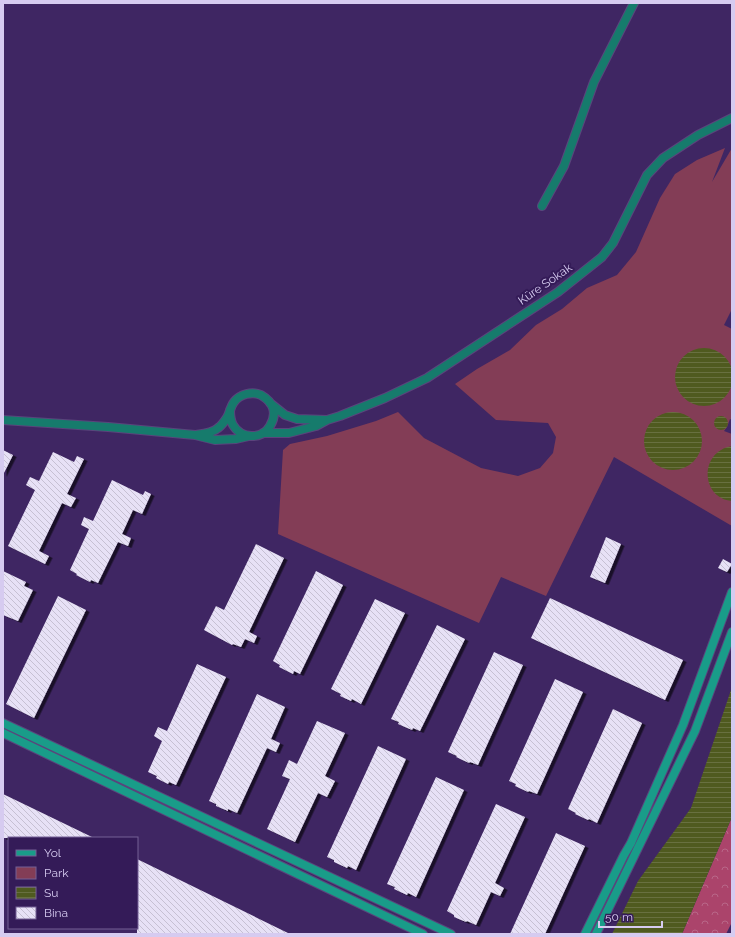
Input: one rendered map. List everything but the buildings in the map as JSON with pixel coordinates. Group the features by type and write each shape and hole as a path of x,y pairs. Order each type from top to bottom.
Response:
{"main road":[{"path":"585,934 631,843 683,725 732,592"},
{"path":"596,934 695,731 732,632"},
{"path":"3,723 451,934"},
{"path":"3,733 423,934"}],"street":[{"path":"542,206 564,166 594,82 634,3"},
{"name":"Küre Sokak","path":"263,433 289,433 316,426 327,420 385,398 427,378 558,292 602,257 606,252 613,243 647,175 663,158 698,134 732,118"},
{"path":"195,435 217,429 226,419 233,403 244,394 251,393 265,397 285,415 297,419 327,420"},
{"path":"3,420 195,435 215,440 236,439 256,436 268,429 274,416 270,402"},
{"path":"230,410 232,424 236,430 249,436"}],"green space":[{"path":"725,148 712,182 732,148 732,309 724,325 732,329 732,420 730,419 724,431 732,434 732,526 614,457 546,596 501,577 479,623 278,534 283,450 290,444 327,436 376,421 398,412 424,438 481,468 518,476 540,468 553,453 556,437 548,423 496,420 455,384 510,350 536,325 562,309 587,288 617,275 636,252 660,198 675,174 697,160"},
{"path":"732,817 732,922 726,934 682,934"}],"water":[{"path":"698,348 710,348 725,356 733,371 733,383 725,398 710,406 698,406 683,398 675,383 675,371 683,356"},
{"path":"673,412 689,417 697,425 702,441 697,457 689,465 673,470 657,465 649,457 644,441 649,425 657,417"},
{"path":"718,416 724,416 728,420 728,426 724,430 718,430 714,426 714,420"},
{"path":"732,446 732,501 722,498 714,492 709,484 708,475 709,466 713,457 721,450"},
{"path":"732,687 732,817 682,934 612,934 638,881 691,808"}]}
